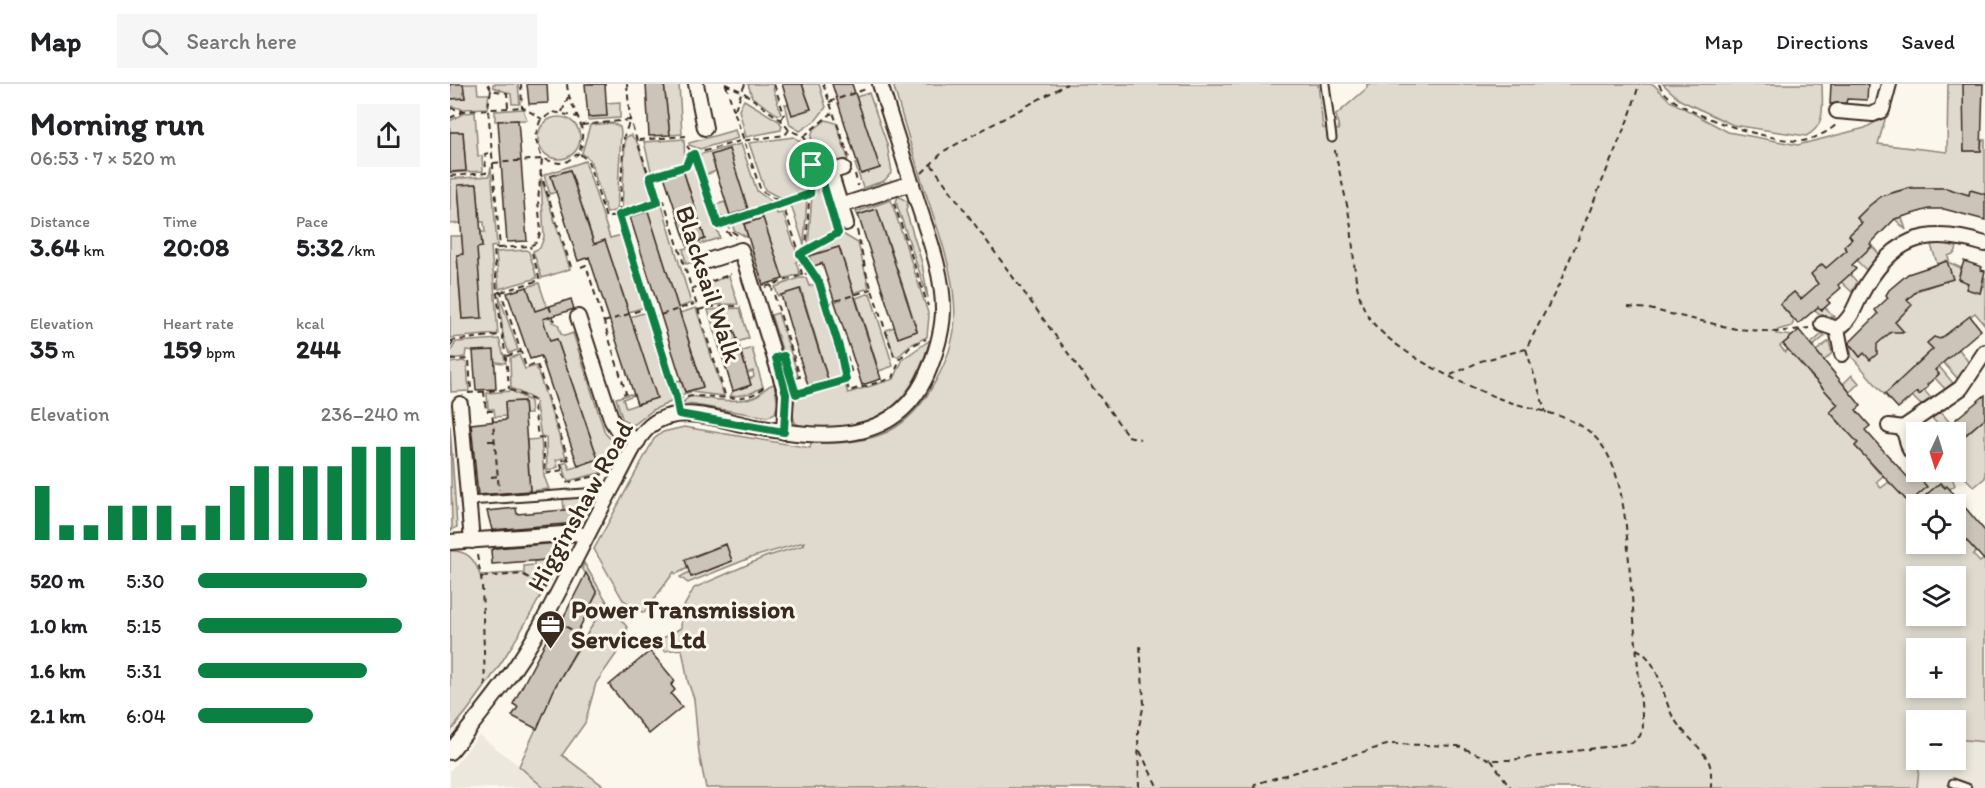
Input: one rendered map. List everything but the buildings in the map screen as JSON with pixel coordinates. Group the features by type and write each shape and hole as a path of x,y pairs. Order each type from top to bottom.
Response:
{"street":[{"path":"696,84 705,128"},
{"path":"1837,111 1873,114 1882,110 1889,84"},
{"path":"678,407 784,432 832,435 869,429 885,421 909,403 927,374 940,335 943,309 938,272 912,183 875,86"},
{"path":"843,168 830,172 847,228"},
{"path":"840,206 912,183"},
{"path":"1818,326 1837,329 1848,320 1876,273 1904,245 1923,236 1943,234 1985,244"},
{"path":"700,263 743,245 786,394 784,432"},
{"path":"578,317 614,426 638,441"},
{"path":"1837,329 1842,354"},
{"path":"1906,443 1896,427 1961,388 1985,352"},
{"path":"461,399 472,541"},
{"name":"Higginshaw Road","path":"450,752 519,664 638,441 650,425 678,407"},
{"path":"450,542 577,533 585,537"}],"lane":[{"path":"1325,84 1332,138"},
{"path":"468,501 598,492 607,497"},
{"path":"1953,783 1967,788"}],"path":[{"path":"488,84 491,90 489,109 500,248"},
{"path":"521,84 522,106"},
{"path":"562,112 568,97 567,84"},
{"name":"Blacksail Walk","path":"627,84 630,120 639,140 658,202 664,201 726,398"},
{"path":"725,84 743,92 781,120 789,130 803,136 821,162 812,165 806,251"},
{"path":"725,84 761,191 782,203 800,254 819,282 840,350 849,390 893,378 900,359 911,346 928,338"},
{"path":"734,111 745,84"},
{"path":"774,84 783,114 781,120"},
{"path":"823,84 832,113 838,122 860,192"},
{"path":"912,183 944,151 1067,84"},
{"path":"1546,412 1526,349 1559,285 1632,112 1639,84"},
{"path":"1659,84 1662,90 1686,107 1720,124 1803,142 1837,125 1837,111"},
{"path":"829,102 875,86"},
{"path":"491,90 507,93 508,107"},
{"path":"494,163 542,159 559,163 566,162 579,153 584,139 582,125 577,109 568,97"},
{"path":"450,108 464,111 522,106 542,119"},
{"path":"450,118 464,111"},
{"path":"509,390 507,356 500,335 499,292 494,248 530,246 537,242 541,231 538,201 542,159 535,137 536,128 542,119 553,112 578,117"},
{"path":"803,136 832,113"},
{"path":"582,125 630,120 624,136 619,215 678,407"},
{"path":"650,177 686,166 690,156 694,154 744,141 785,135 789,130"},
{"path":"639,140 686,136"},
{"path":"1254,788 1255,784 1390,744 1458,746 1491,760 1511,760 1632,743 1640,736 1642,727 1622,494 1606,452 1595,437 1567,420 1498,399 1449,376 1393,342 1372,323 1360,301 1351,225 1332,138"},
{"path":"687,146 694,154 718,225 743,245"},
{"path":"450,176 486,173 485,154 493,152"},
{"path":"579,153 588,161 606,219 658,202"},
{"path":"931,164 1128,436 1140,439"},
{"path":"540,171 572,270"},
{"path":"718,225 810,194"},
{"path":"893,198 931,314"},
{"path":"901,224 906,222"},
{"path":"727,223 743,245"},
{"path":"800,254 847,228 872,289 894,356 900,359"},
{"path":"499,292 540,280 530,246"},
{"path":"910,250 918,248"},
{"path":"802,275 800,264 804,260"},
{"path":"581,267 586,265 626,393 613,397"},
{"path":"761,288 812,272"},
{"path":"690,289 731,274"},
{"path":"921,283 926,282"},
{"path":"771,285 800,377"},
{"path":"826,304 872,289"},
{"path":"499,292 526,367 537,364 570,464"},
{"path":"651,318 695,304"},
{"path":"549,306 554,320 559,322"},
{"path":"699,310 709,307 741,306"},
{"path":"1628,307 1649,309 1736,329 1777,332 1818,326"},
{"path":"604,322 648,308"},
{"path":"450,347 452,341 500,335"},
{"path":"1449,376 1481,361 1526,349"},
{"path":"796,394 852,374 846,352 840,350"},
{"path":"507,356 520,352"},
{"path":"450,360 469,359 471,392"},
{"path":"791,379 793,387"},
{"path":"678,407 689,394 726,398 756,394 766,384"},
{"path":"461,399 471,392 509,390 533,400 538,437 543,438 545,474 562,470"},
{"path":"484,392 486,411 492,411 499,492 502,492"},
{"path":"488,441 495,441"},
{"path":"568,459 560,461 566,483 610,472"},
{"path":"491,477 498,476"},
{"path":"472,541 482,577 485,708"},
{"path":"482,577 522,574 556,594"},
{"path":"553,620 576,632"},
{"path":"1139,788 1138,731 1144,704 1140,645"},
{"path":"1636,649 1644,652 1656,672 1670,712 1681,730 1709,762 1711,788"},
{"path":"1138,749 1158,788"},
{"path":"1491,760 1511,788"}],"shaded area":[{"path":"463,84 477,84 478,94 489,94 487,108 463,109 450,106 450,99 465,98"},
{"path":"493,84 518,84 520,104 512,104 511,94 493,87"},
{"path":"664,84 679,84 682,134 670,135"},
{"path":"748,84 772,84 781,114 778,115 752,97"},
{"path":"802,84 819,84 826,107 816,120 800,131 790,125 785,104 811,108"},
{"path":"893,84 1318,84 1323,128 1339,130 1336,115 1367,88 1367,84 1653,84 1670,101 1728,132 1798,145 1865,128 1886,116 1878,144 1947,152 1948,84 1964,84 1964,151 1981,151 1982,140 1985,140 1985,203 1980,193 1971,190 1967,202 1941,188 1924,188 1919,210 1912,187 1894,192 1906,230 1895,219 1898,217 1878,198 1857,218 1862,223 1849,235 1852,239 1844,246 1851,254 1846,258 1842,254 1831,265 1850,274 1857,282 1852,292 1823,265 1812,274 1826,293 1818,307 1822,310 1825,307 1835,318 1819,314 1811,305 1808,308 1794,292 1780,304 1794,320 1792,326 1778,330 1776,334 1793,336 1780,346 1785,352 1790,348 1806,348 1822,334 1825,336 1812,347 1808,371 1822,359 1816,351 1829,341 1832,353 1810,375 1821,386 1831,377 1834,381 1825,390 1834,401 1848,390 1843,384 1852,375 1859,383 1830,412 1840,424 1855,411 1866,436 1855,446 1866,457 1873,451 1876,454 1869,461 1879,473 1892,462 1895,466 1876,482 1881,488 1889,482 1894,487 1906,477 1906,482 1910,482 1903,487 1909,494 1906,494 1904,498 1906,500 1906,554 1966,554 1966,538 1980,548 1973,555 1980,562 1985,558 1985,742 1966,740 1966,710 1906,710 1906,770 1919,770 1917,788 706,788 699,754 694,699 688,682 682,649 664,651 658,641 681,628 682,610 694,588 765,557 804,545 804,542 750,558 688,583 680,577 689,572 692,577 732,561 725,544 685,559 688,568 676,574 674,572 644,613 623,600 594,549 654,439 663,432 684,427 810,448 811,443 848,442 880,435 907,419 919,406 946,361 953,338 955,312 951,276"},
{"path":"1663,84 1822,84 1822,114 1813,132 1806,136 1733,125 1680,100"},
{"path":"869,93 887,144 892,172 884,181 863,188 855,164 857,163 861,174 880,168 856,97"},
{"path":"744,100 779,121 782,126 781,130 746,137 739,110"},
{"path":"620,102 620,118 588,120 588,117 607,116 606,103"},
{"path":"523,109 527,120 495,121 495,111"},
{"path":"475,112 478,156 482,156 483,171 450,173 466,170 463,132 450,132 450,121 464,113"},
{"path":"559,117 567,118 574,123 579,130 579,146 574,153 567,158 559,159 551,158 544,153 539,146 538,138 539,130 544,123 551,118"},
{"path":"826,120 836,123 848,159 825,166 821,153 811,138 813,130"},
{"path":"612,123 620,127 621,132 617,210 607,213 590,160 582,153 590,125"},
{"path":"735,130 738,138 700,149 689,145 689,143"},
{"path":"631,135 637,142 656,201 624,212 622,211 625,140"},
{"path":"794,137 809,148 815,161 809,164 807,193 784,200 765,190 749,143"},
{"path":"684,139 685,164 652,175 644,142"},
{"path":"741,144 757,191 776,205 728,220 718,215 715,205 725,202 730,215 748,209 711,155 716,171 705,175 700,159 701,154"},
{"path":"694,159 720,238 693,246 697,261 686,264 683,249 687,248 687,245 705,239 683,170 689,168"},
{"path":"585,161 610,238 622,235 645,307 629,312 605,241 589,246 593,240 570,170 551,176 556,192 550,194 544,175"},
{"path":"491,167 497,246 491,247 498,334 450,338 450,236 462,236 463,249 482,247 481,232 485,232 484,222 480,222 477,184 458,186 461,223 450,224 450,179 489,176","holes":["477,253 481,318 462,319 457,255"]},
{"path":"816,167 836,232 808,247 814,168"},
{"path":"541,178 570,269 542,278 533,251 540,248 544,237"},
{"path":"898,196 908,202 906,211 922,263 928,298 896,202"},
{"path":"807,197 804,245 790,202"},
{"path":"891,200 929,316 927,337 910,345 898,357 894,355 886,330 894,327 898,337 917,331 897,268 892,269 890,264 895,262 877,209 858,215 856,212"},
{"path":"662,205 691,303 678,308 648,212 633,214"},
{"path":"775,209 777,214 783,213 799,259 796,262 800,274 783,279 763,218 744,224 748,238 734,230 732,224"},
{"path":"841,233 858,243 869,288 854,293 839,247 809,256 807,253"},
{"path":"1942,243 1957,247 1955,253 1948,256 1950,263 1961,268 1958,279 1968,283 1980,293 1985,277 1985,325 1975,313 1938,341 1934,337 1928,342 1938,355 1933,359 1953,383 1945,389 1935,378 1939,374 1935,370 1938,368 1927,355 1915,365 1926,378 1916,391 1919,395 1924,390 1931,398 1921,405 1898,382 1886,393 1890,401 1852,357 1849,344 1860,356 1864,353 1864,336 1899,329 1895,322 1900,317 1892,308 1907,300 1911,278 1919,290 1952,279 1946,260 1938,266 1931,245"},
{"path":"1873,247 1879,254 1866,270 1857,261 1867,248 1869,250"},
{"path":"526,250 529,252 537,278 499,289 496,252"},
{"path":"729,276 738,304 708,305 702,285"},
{"path":"799,278 806,278 809,286 816,284 843,379 829,383 812,325 807,326 806,321 810,319 801,289 778,296 775,287"},
{"path":"539,283 552,322 558,324 561,334 565,336 573,333 605,433 618,447 619,452 608,471 568,481 562,464 567,462 570,469 598,459 557,339 539,345 540,326 527,287"},
{"path":"870,293 893,366 879,371 856,298"},
{"path":"499,295 518,350 509,353 503,336"},
{"path":"696,308 724,396 690,392 679,396 674,382 681,380 685,392 703,386 680,313"},
{"path":"740,308 749,338 738,342 734,330 716,336 708,310"},
{"path":"647,312 675,400 653,410 635,424 630,425 622,418 616,398 634,395 623,399 626,408 656,398 630,317"},
{"path":"778,313 798,375 794,376 789,357 783,353 771,315"},
{"path":"499,339 506,363 494,361 471,350 466,350 465,357 450,359 450,353 456,342"},
{"path":"930,340 917,375 898,401 886,411 872,419 836,427 809,428 795,423 792,413 795,396 844,382 848,393 894,379 903,359"},
{"path":"752,348 763,387 751,393 730,397 733,391 751,385 749,379 754,377 753,371 747,373 741,352"},
{"path":"1959,349 1969,363 1958,379 1943,362 1953,350 1955,352"},
{"path":"519,355 525,369 536,366 566,457 556,460 558,467 547,471 546,437 541,436 535,400 511,388 510,358"},
{"path":"464,361 467,364 469,391 451,392 450,363"},
{"path":"774,384 778,403 775,413 768,417 682,403 690,396 722,400 746,399 757,396 768,386"},
{"path":"512,391 530,401 531,414 525,414 524,401 505,402 506,416 495,417 494,409 488,409 487,393"},
{"path":"1941,412 1949,422 1936,422 1932,418"},
{"path":"1985,418 1985,478 1974,487 1966,478 1966,433"},
{"path":"450,426 457,527 450,531 452,527"},
{"path":"541,439 544,476 549,489 530,491 527,440"},
{"path":"1923,482 1954,482 1955,485 1950,489 1940,483 1927,494 1919,494 1927,487"},
{"path":"593,497 581,523 577,523 576,509 564,510 563,499"},
{"path":"558,544 569,544 550,581 541,575 537,581 546,586 525,625 490,680 450,732 450,551 461,552 470,557 476,564 480,575 524,573 524,566 534,565 534,561 559,559"},
{"path":"584,563 607,602 627,627 628,637 596,683 585,723 562,755 606,788 544,788 519,766 556,685 601,611 591,605 596,595 588,591 594,587 582,568"},
{"path":"479,735 544,788 450,788 450,771"},
{"path":"1966,740 1985,742 1985,788 1917,788 1919,770 1966,770"}],"place":[{"name":"Power Transmission Services Ltd","path":"550,650"}],"route":[{"path":"694,154 718,225 810,194 812,165 817,163 838,233 800,254 819,282 840,350 846,380 796,394 784,356 776,358 786,394 787,411 784,432 679,414 679,405 619,215 658,202 650,177 686,166 690,156 694,154"}]}
